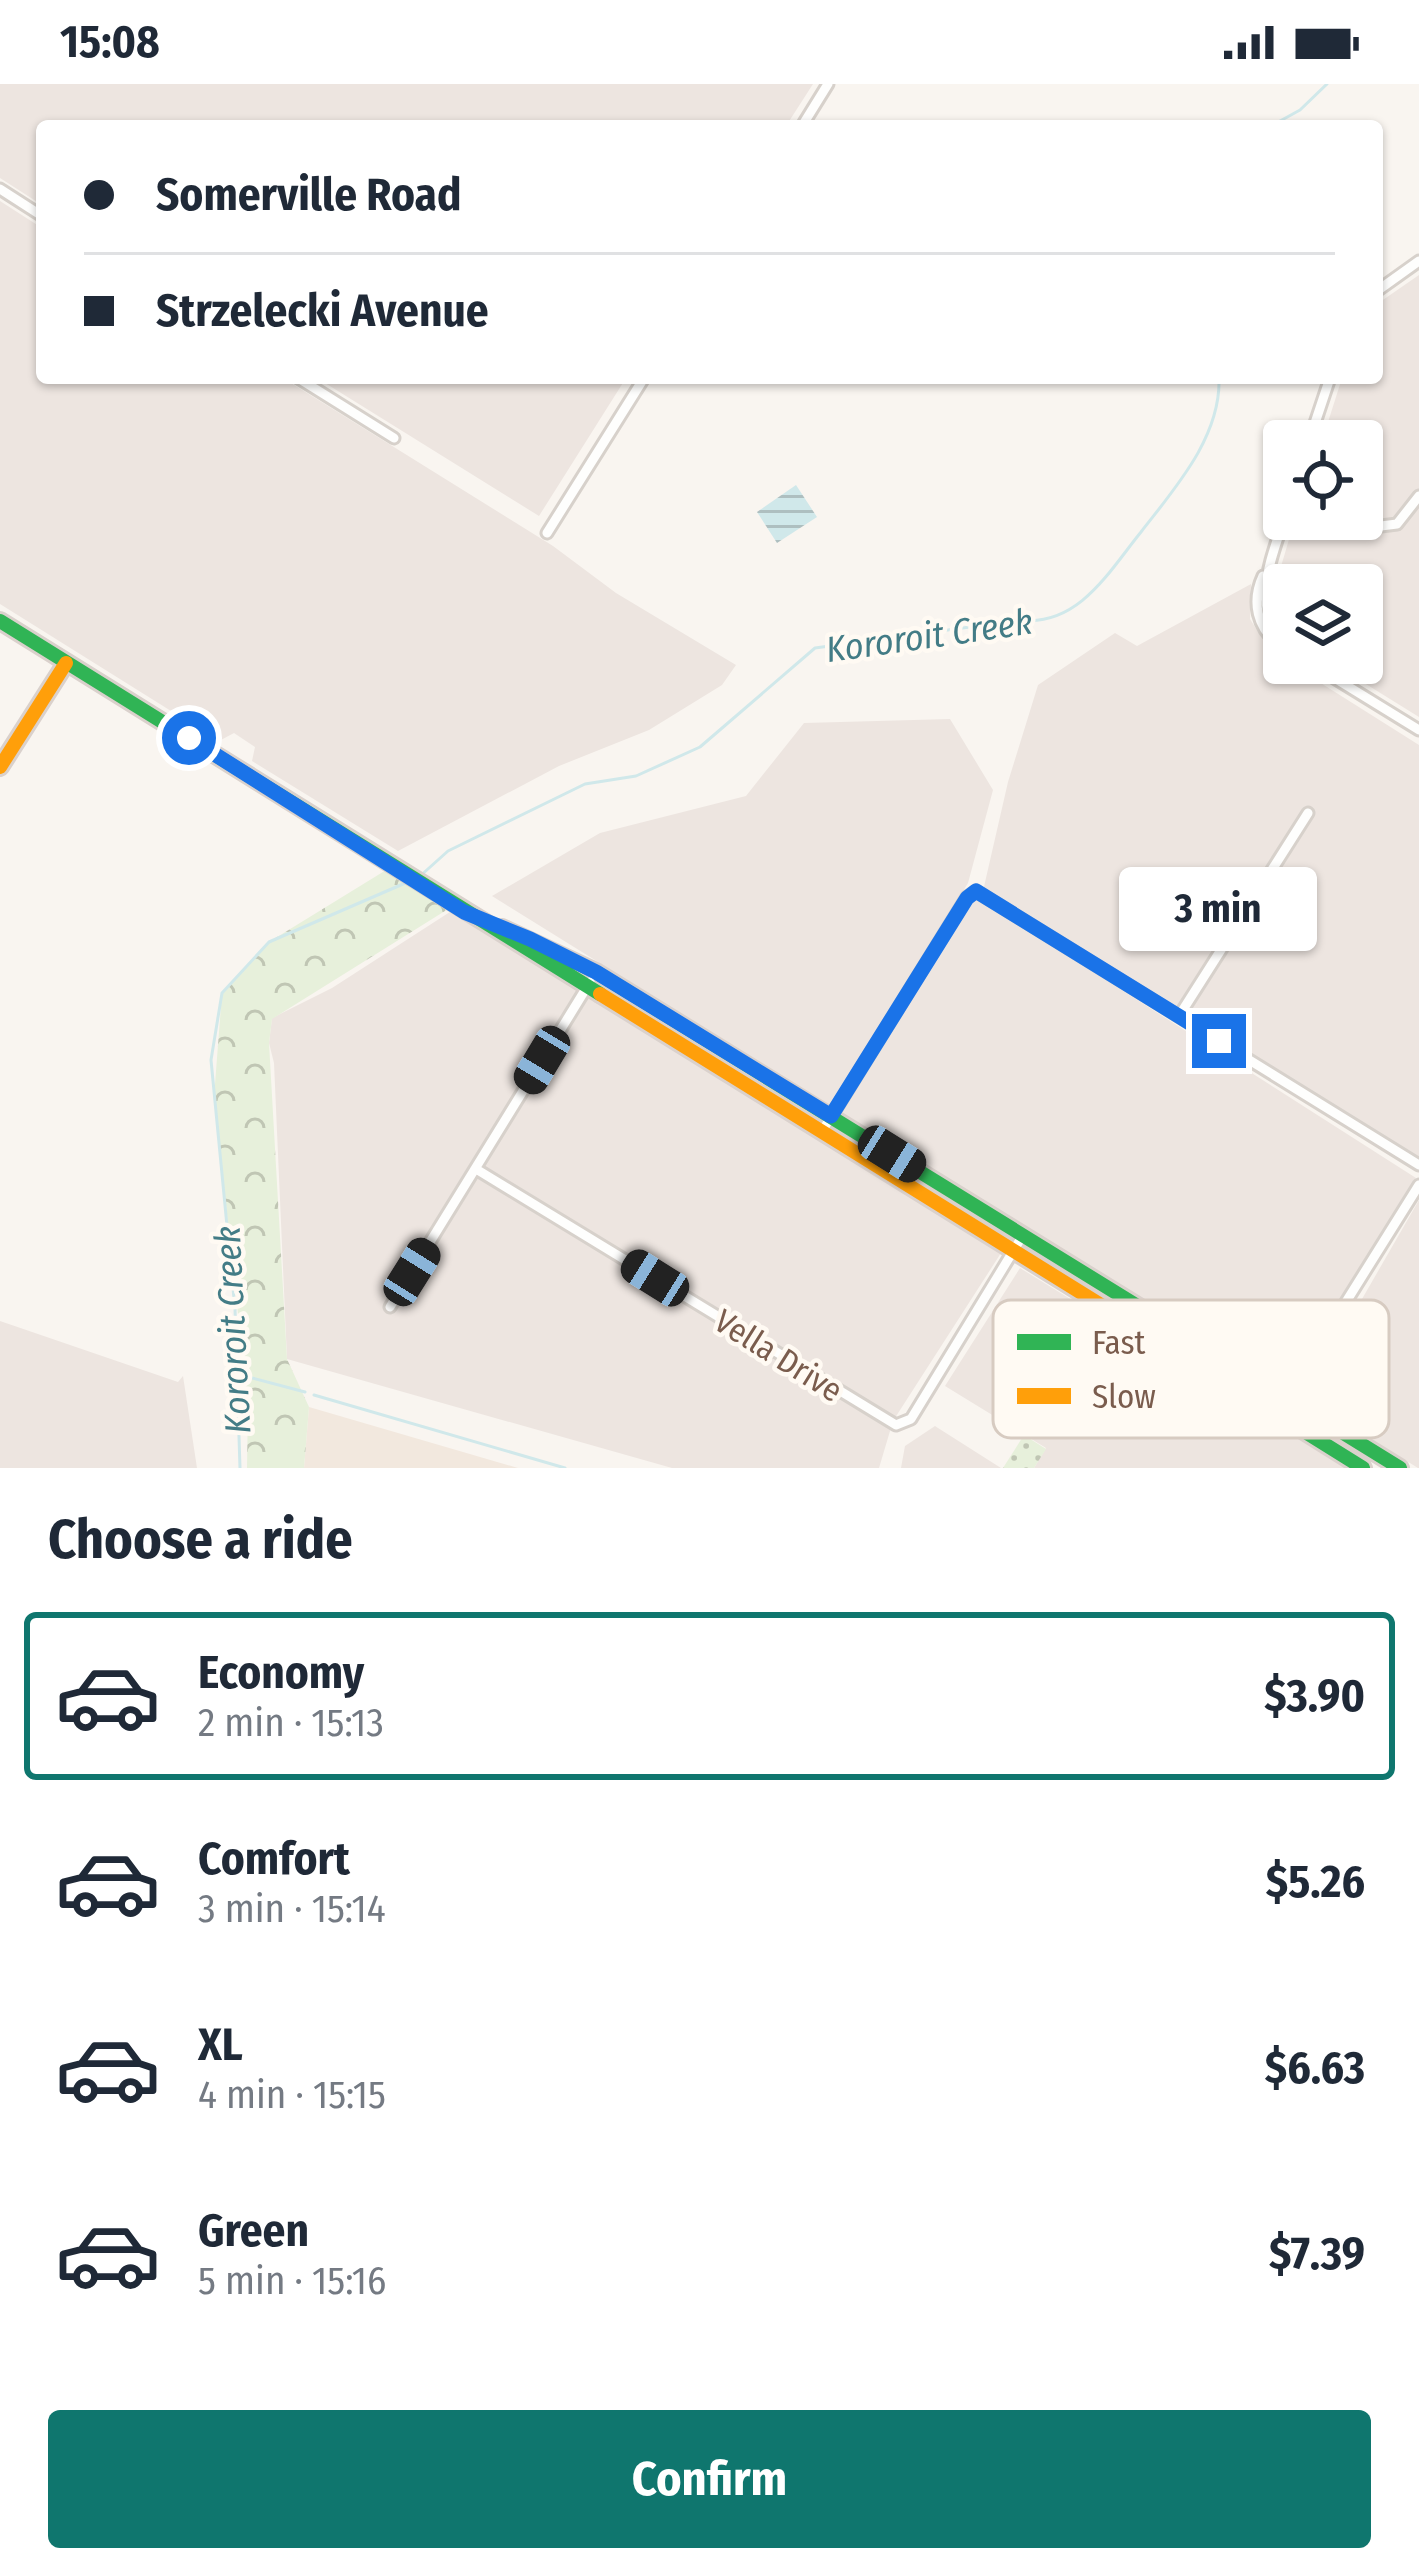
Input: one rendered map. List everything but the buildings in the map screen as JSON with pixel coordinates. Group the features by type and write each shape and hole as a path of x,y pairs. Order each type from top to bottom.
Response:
{"main road":[{"path":"0,621 1091,1300"},
{"path":"0,767 66,663"},
{"path":"464,912 596,972 1128,1300"},
{"path":"1315,1438 1363,1468"},
{"path":"1351,1438 1400,1468"}],"street":[{"path":"806,120 828,84"},
{"path":"0,189 36,212"},
{"path":"1383,284 1419,261"},
{"path":"308,384 394,438"},
{"path":"547,533 640,384"},
{"path":"1317,420 1328,384"},
{"path":"1383,526 1396,524 1419,496"},
{"path":"1344,684 1419,730"},
{"path":"1179,1016 1308,814"},
{"path":"821,1133 972,892 980,892 1419,1165"},
{"path":"390,1307 596,972"},
{"name":"Vella Drive","path":"476,1169 896,1425 911,1419 1023,1235"},
{"path":"1347,1300 1419,1185"}],"shaded area":[{"path":"0,84 813,84 790,120 36,120 36,201 0,178"},
{"path":"0,201 36,224 36,384 293,384 736,665 722,685 649,730 559,766 398,851 252,761 255,747 234,733 219,741 0,604"},
{"path":"1419,275 1419,717 1366,684 1383,684 1383,564 1282,564 1289,540 1383,540 1383,420 1329,420 1340,384 1383,384 1383,300"},
{"path":"327,384 622,384 539,516"},
{"path":"1251,584 1250,619 1263,640 1263,684 1322,684 1419,745 1419,1160 983,891 1008,782 1038,685 1115,633 1137,646"},
{"path":"950,719 993,790 968,883 833,1108 492,896 600,833 746,796 804,723"},
{"path":"973,895 1416,1178 1340,1300 1142,1300 838,1115"},
{"path":"453,910 1001,1253 893,1421 879,1468 672,1468 287,1359 274,1063 269,1043 272,1018 332,988"},
{"path":"1419,1200 1419,1468 1370,1438 1389,1438 1389,1300 1361,1300"},
{"path":"1020,1268 1072,1300 1000,1300"},
{"path":"993,1310 993,1415 945,1386"},
{"path":"0,1321 178,1382 183,1376 197,1468 0,1468"},
{"path":"309,1407 518,1468 304,1468"},
{"path":"935,1426 1001,1468 901,1468 905,1446"},
{"path":"1030,1438 1296,1438 1345,1468 1034,1468 1046,1448"}],"green space":[{"path":"391,867 453,906 272,1019 269,1043 287,1359 309,1407 304,1468 247,1468 248,1404 214,1097 222,993 269,942"},
{"path":"1022,1438 1046,1449 1034,1468 1003,1468"}],"water":[{"path":"796,485 817,517 777,543 757,512"}],"waterway":[{"name":"Kororoit Creek","path":"1282,120 1327,84"},
{"name":"Kororoit Creek","path":"419,877 448,851 585,784 636,776 700,747 815,648 1042,619 1077,605 1117,563 1194,461 1212,421 1219,384"},
{"name":"Kororoit Creek","path":"240,1468 235,1309 211,1060 222,993 269,942 410,881"},
{"path":"237,1374 305,1392"},
{"path":"314,1395 565,1468"}],"traffic: fast":[{"path":"0,621 600,994"},
{"path":"502,928 596,972 1128,1300"},
{"path":"1315,1438 1363,1468"},
{"path":"1351,1438 1400,1468"}],"traffic: slow":[{"path":"0,767 66,663"},
{"path":"600,994 1093,1300"}],"route":[{"path":"189,738 464,912 596,972 831,1116 967,898 976,891 1219,1041"}]}
